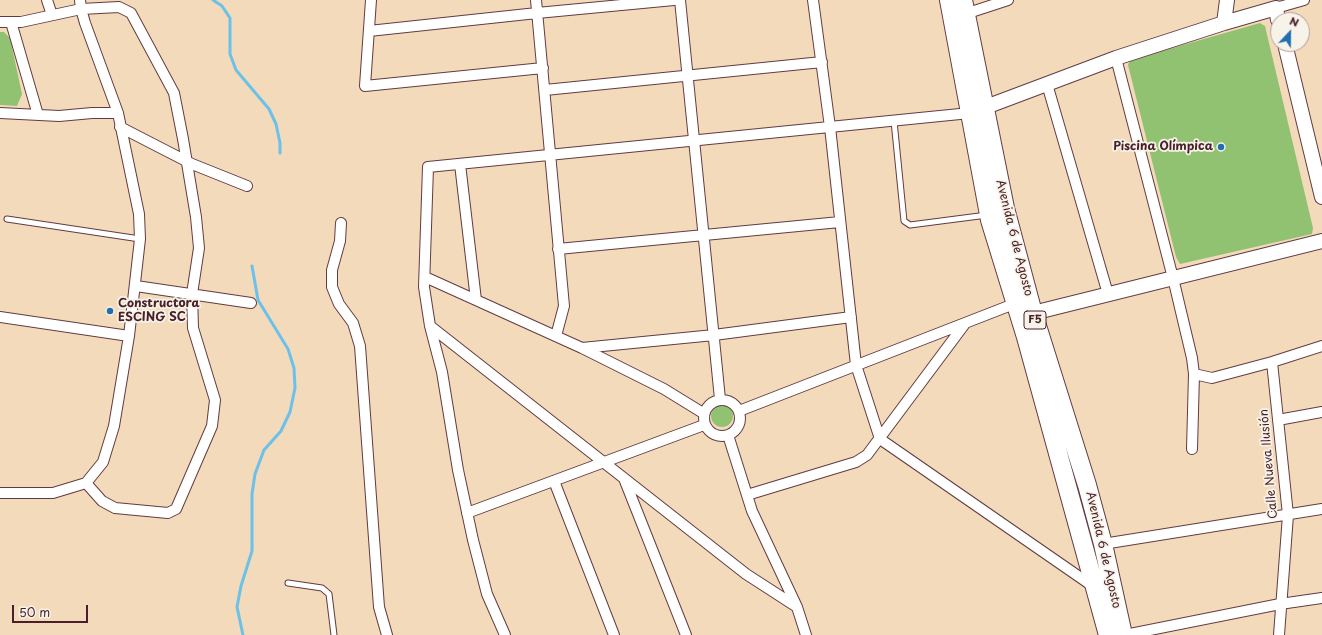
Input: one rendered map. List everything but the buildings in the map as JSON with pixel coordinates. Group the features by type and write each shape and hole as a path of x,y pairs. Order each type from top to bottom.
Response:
{"highway":[{"name":"Avenida 6 de Agosto","path":"949,0 960,11 977,110 989,215 1026,305 1087,485 1103,544 1114,635"},
{"name":"Avenida 6 de Agosto","path":"977,110 1005,208 1026,305 1096,588 1114,635"}],"street":[{"path":"47,0 52,15"},
{"path":"372,0 365,86 543,68"},
{"path":"536,0 564,306 556,336"},
{"path":"369,32 537,13 674,0"},
{"path":"680,0 720,399"},
{"path":"813,0 830,127 856,365 880,439 1096,588"},
{"path":"960,11 1008,0"},
{"path":"1224,23 1227,0"},
{"path":"1281,12 1304,0"},
{"path":"0,493 53,493 86,483 104,462 114,426 129,336 136,286 140,239 139,214 118,114 81,4"},
{"path":"0,22 22,22 52,15 81,4 120,7 131,13 174,93 187,161 196,217 199,248 192,294 193,328 215,400 212,426 176,509 168,513 115,508 102,501 86,483"},
{"path":"505,635 487,594 467,513 458,470 442,372 430,326 424,287 428,167 830,127 977,110 1116,58 1224,23 1270,15"},
{"path":"11,22 38,115"},
{"path":"1287,52 1318,158 1322,197"},
{"path":"1116,58 1173,278 1194,374 1192,449"},
{"path":"545,90 688,77 822,62"},
{"path":"1047,84 1108,294"},
{"path":"0,113 38,115 118,114"},
{"path":"120,127 187,161 247,186"},
{"path":"460,164 476,300"},
{"path":"558,249 840,222"},
{"path":"341,223 340,241 332,270 332,287 339,304 353,323 360,346 379,607 387,635"},
{"path":"739,410 964,325 1026,305 1108,294 1322,242"},
{"path":"425,277 582,348 664,389 703,414"},
{"path":"136,286 251,303"},
{"path":"0,316 129,336"},
{"path":"582,348 714,335 851,316"},
{"path":"747,495 856,462 867,455 964,325"},
{"path":"430,326 604,462 625,481 746,574 796,607"},
{"path":"1194,374 1212,378 1272,362 1322,346"},
{"name":"Calle Nueva Ilusión","path":"1272,362 1288,515 1280,604 1279,635"},
{"path":"720,399 731,402 739,410 740,422 734,432 728,435 717,436 707,430 704,425 703,414 709,404 720,399"},
{"path":"1278,420 1322,412"},
{"path":"467,513 704,425"},
{"path":"728,435 752,511 796,607 806,635"},
{"path":"554,480 614,635"},
{"path":"625,481 686,635"},
{"path":"1103,544 1322,509"},
{"path":"1114,635 1280,604 1322,598"}],"lane":[{"path":"894,120 904,221 910,225 989,215"},
{"path":"7,220 140,239"},
{"path":"288,583 322,588 329,594 334,635"}],"green space":[{"name":"Piscina Olímpica","path":"1260,23 1265,26 1313,228 1312,234 1180,264 1176,257 1128,65 1130,60"},
{"path":"0,32 4,32 10,38 22,94 17,106 0,105"},
{"path":"722,405 730,408 733,416 730,424 722,427 714,424 711,416 714,408"}],"waterway":[{"path":"213,0 222,6 230,18 230,54 236,70 269,109 276,124 280,143 280,153"},
{"path":"243,635 237,607 241,586 252,551 252,494 255,474 264,450 281,431 290,412 295,388 294,368 288,349 258,300 252,266"}],"place":[{"name":"Piscina Olímpica","path":"1221,147"},
{"name":"Constructora ESCING SC","path":"110,311"}]}
